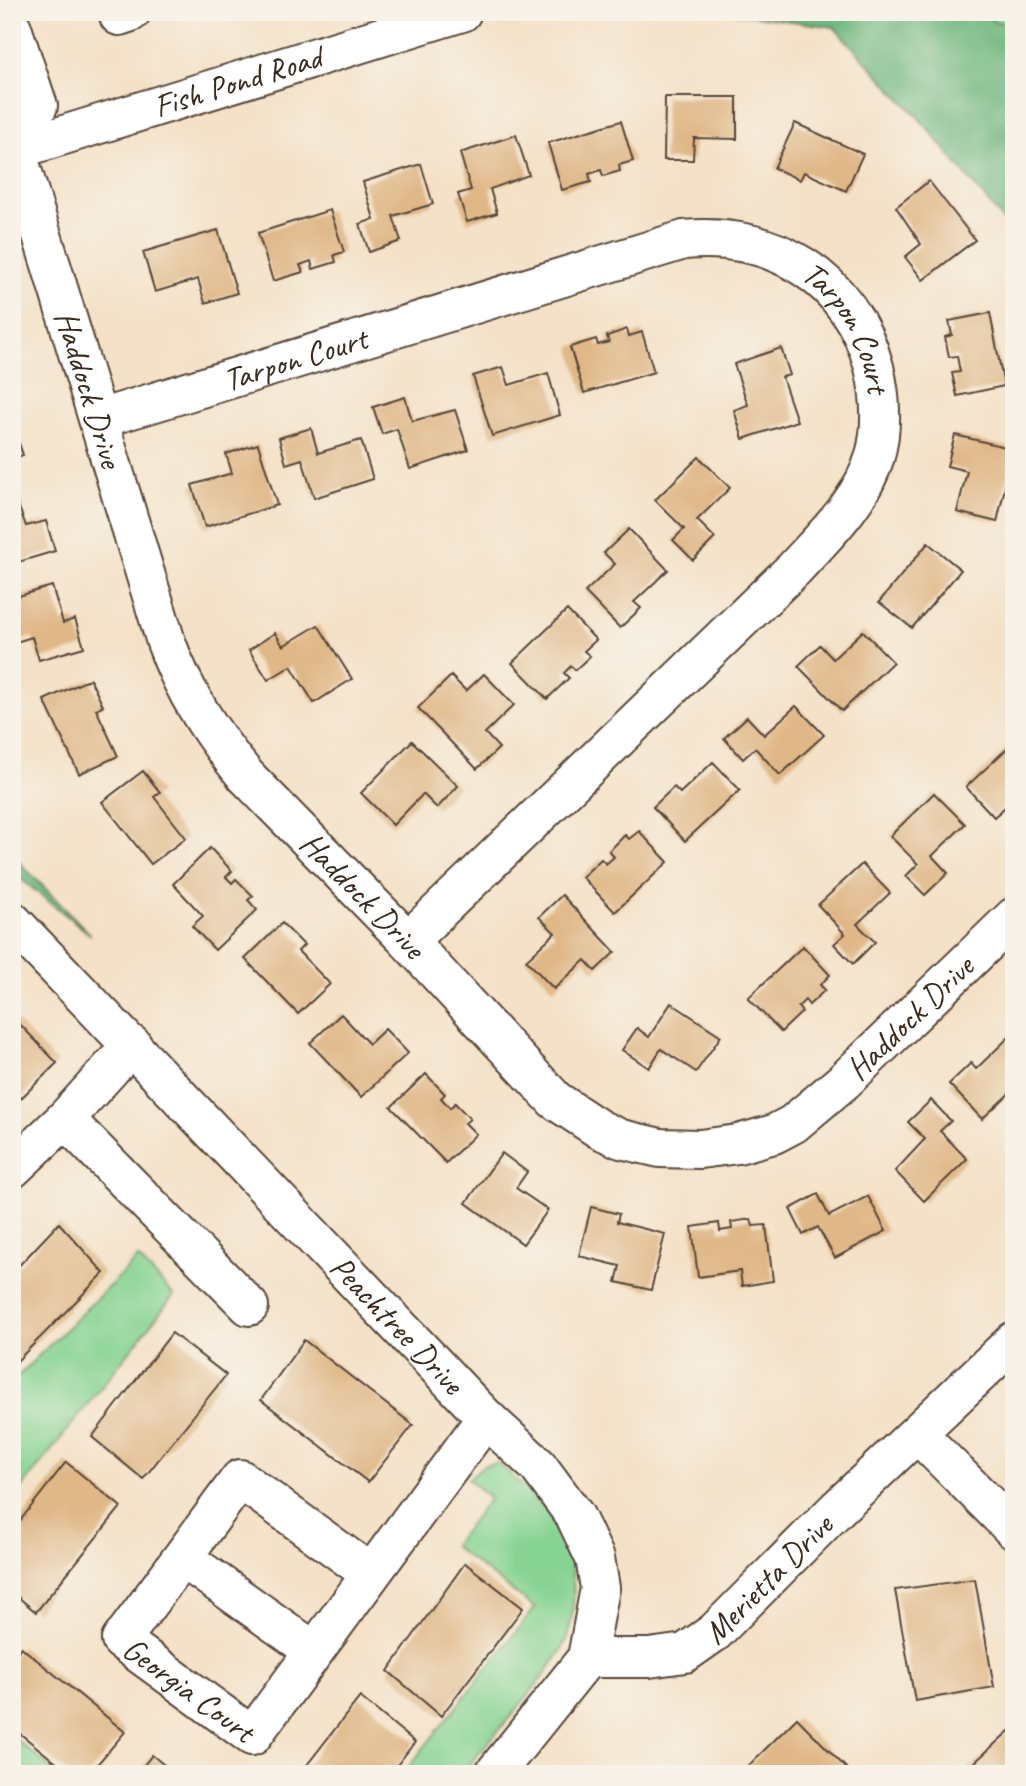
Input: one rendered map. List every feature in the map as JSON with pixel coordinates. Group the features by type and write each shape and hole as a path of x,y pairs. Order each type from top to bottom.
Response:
{"street":[{"path":"118,12 119,16 131,12"},
{"name":"Fish Pond Road","path":"14,150 380,24 462,12"},
{"path":"12,28 38,106 14,150"},
{"name":"Haddock Drive","path":"14,150 166,642 175,669 203,720 246,776 408,941 532,1078 580,1119 621,1139 680,1150 747,1142 774,1134 793,1124 844,1081 1014,917"},
{"name":"Tarpon Court","path":"99,419 684,240 715,237 778,252 805,267 833,290 853,317 868,346 881,402 874,456 850,504 794,568 408,941"},
{"name":"Peachtree Drive","path":"12,921 486,1418 538,1466 575,1516 594,1558 600,1588 587,1658 512,1768"},
{"path":"12,1169 65,1119 132,1045"},
{"path":"65,1119 249,1307"},
{"name":"Merietta Drive","path":"587,1658 649,1658 685,1653 715,1632 837,1509 1014,1341"},
{"name":"Georgia Court","path":"371,1574 240,1479 121,1640 252,1736 486,1418"},
{"path":"918,1434 1014,1530"},
{"path":"183,1558 314,1651"}],"green space":[{"path":"724,12 990,12 993,22 1014,24 1014,234 926,126 834,27"},
{"path":"990,12 1014,12 1014,24 993,22"},
{"path":"12,855 91,935 12,872"},
{"path":"138,1258 174,1295 12,1500 12,1382"},
{"path":"499,1463 544,1508 564,1540 573,1582 570,1628 549,1669 462,1774 403,1774 535,1608 453,1546 490,1498 468,1479 484,1465"},
{"path":"12,1736 57,1774 12,1774"}],"building":[{"path":"665,97 737,97 737,139 694,138 693,160 664,160"},
{"path":"621,121 633,161 619,165 620,171 603,176 601,170 589,174 591,182 562,190 548,143"},
{"path":"795,123 863,154 846,191 804,172 800,180 774,168"},
{"path":"516,135 529,175 490,189 497,213 467,222 458,194 471,190 460,153"},
{"path":"421,164 433,204 393,216 401,241 369,252 360,224 374,219 363,182"},
{"path":"929,181 975,240 923,280 905,257 921,244 896,207"},
{"path":"330,210 344,252 334,255 336,262 313,269 311,261 300,265 303,272 273,281 258,233"},
{"path":"218,230 237,293 205,303 198,279 155,292 143,252"},
{"path":"990,313 1004,386 957,396 952,373 960,372 957,356 949,357 945,337 952,335 949,321"},
{"path":"627,329 629,336 642,332 654,372 584,393 570,347 596,339 598,345 609,342 607,336"},
{"path":"781,348 790,375 782,377 797,421 743,439 734,410 748,405 734,364"},
{"path":"503,367 509,385 548,373 560,415 492,436 473,376"},
{"path":"405,397 412,421 455,410 468,450 410,469 397,429 382,434 373,407"},
{"path":"12,423 23,455 12,459"},
{"path":"311,428 318,453 361,440 373,479 314,498 302,459 286,464 279,438"},
{"path":"955,435 1014,449 997,522 957,512 967,471 947,466"},
{"path":"258,444 277,505 205,527 192,485 232,473 226,454"},
{"path":"699,457 730,488 697,520 715,538 693,560 673,540 684,529 655,500"},
{"path":"12,489 26,526 46,521 55,551 12,564"},
{"path":"629,529 668,570 634,602 641,608 620,628 585,592 615,564 604,553"},
{"path":"928,543 961,570 912,628 879,602"},
{"path":"52,586 63,623 75,619 84,647 39,660 32,637 16,642 12,629 12,598"},
{"path":"567,610 596,640 584,651 590,656 575,670 571,666 564,673 569,678 547,699 512,663"},
{"path":"318,625 352,679 314,703 291,666 268,680 249,650 275,633 283,646"},
{"path":"863,631 893,662 842,711 798,666 820,645 833,659"},
{"path":"484,674 514,705 485,733 499,748 477,769 418,708 451,676 466,691"},
{"path":"90,679 103,706 96,709 118,756 79,774 44,700"},
{"path":"796,706 824,735 780,775 755,748 743,759 724,738 747,717 764,735"},
{"path":"412,741 458,786 437,808 423,794 393,825 361,793"},
{"path":"1014,742 1014,809 1009,813 1004,808 994,817 966,787"},
{"path":"713,762 740,790 685,841 653,807 674,787 680,793"},
{"path":"143,771 160,792 154,797 186,838 151,864 102,802"},
{"path":"934,793 965,824 932,856 948,873 925,895 906,876 918,864 890,836"},
{"path":"639,831 668,862 615,912 582,877 601,859 606,864 614,857 609,851 625,835 629,839"},
{"path":"210,848 232,871 226,877 232,883 236,879 253,896 248,900 257,910 215,950 192,926 203,916 173,884"},
{"path":"862,864 890,893 857,924 875,942 853,964 834,944 845,934 818,905"},
{"path":"562,895 615,952 595,971 585,960 554,989 526,960 555,933 539,917"},
{"path":"282,923 304,945 298,951 330,984 298,1014 245,959"},
{"path":"803,946 830,975 820,985 825,990 809,1005 805,1000 798,1007 802,1012 781,1032 748,998"},
{"path":"671,1003 721,1036 696,1072 661,1049 649,1068 622,1050 637,1028 649,1037"},
{"path":"341,1014 369,1044 385,1029 408,1053 361,1097 310,1043"},
{"path":"12,1016 57,1063 12,1107"},
{"path":"1009,1037 1014,1041 1014,1089 982,1119 949,1084 971,1063 976,1069"},
{"path":"426,1074 445,1094 441,1098 450,1108 455,1103 470,1119 465,1123 476,1134 446,1163 391,1107"},
{"path":"931,1100 951,1121 940,1131 967,1159 924,1201 895,1171 925,1139 908,1122"},
{"path":"502,1153 527,1172 516,1188 548,1210 523,1244 466,1203"},
{"path":"818,1194 829,1216 868,1196 886,1231 835,1258 818,1227 803,1235 790,1209"},
{"path":"591,1207 619,1214 617,1222 665,1234 651,1290 616,1282 620,1266 579,1256"},
{"path":"751,1219 753,1226 766,1225 773,1281 742,1286 740,1271 698,1277 692,1227 719,1223 720,1231 732,1229 731,1222"},
{"path":"59,1223 104,1273 12,1366 12,1273"},
{"path":"172,1333 226,1375 143,1479 92,1437"},
{"path":"304,1340 413,1425 368,1482 261,1400"},
{"path":"66,1462 121,1507 36,1612 12,1592 12,1531"},
{"path":"465,1563 523,1608 441,1716 388,1671"},
{"path":"975,1579 994,1687 915,1701 895,1590"},
{"path":"21,1647 125,1732 89,1774 70,1774 12,1727 12,1658"},
{"path":"360,1697 415,1742 390,1774 300,1774"},
{"path":"797,1718 852,1774 740,1774"},
{"path":"1009,1731 1014,1736 1014,1774 962,1774"},
{"path":"152,1755 175,1774 137,1774"}]}
